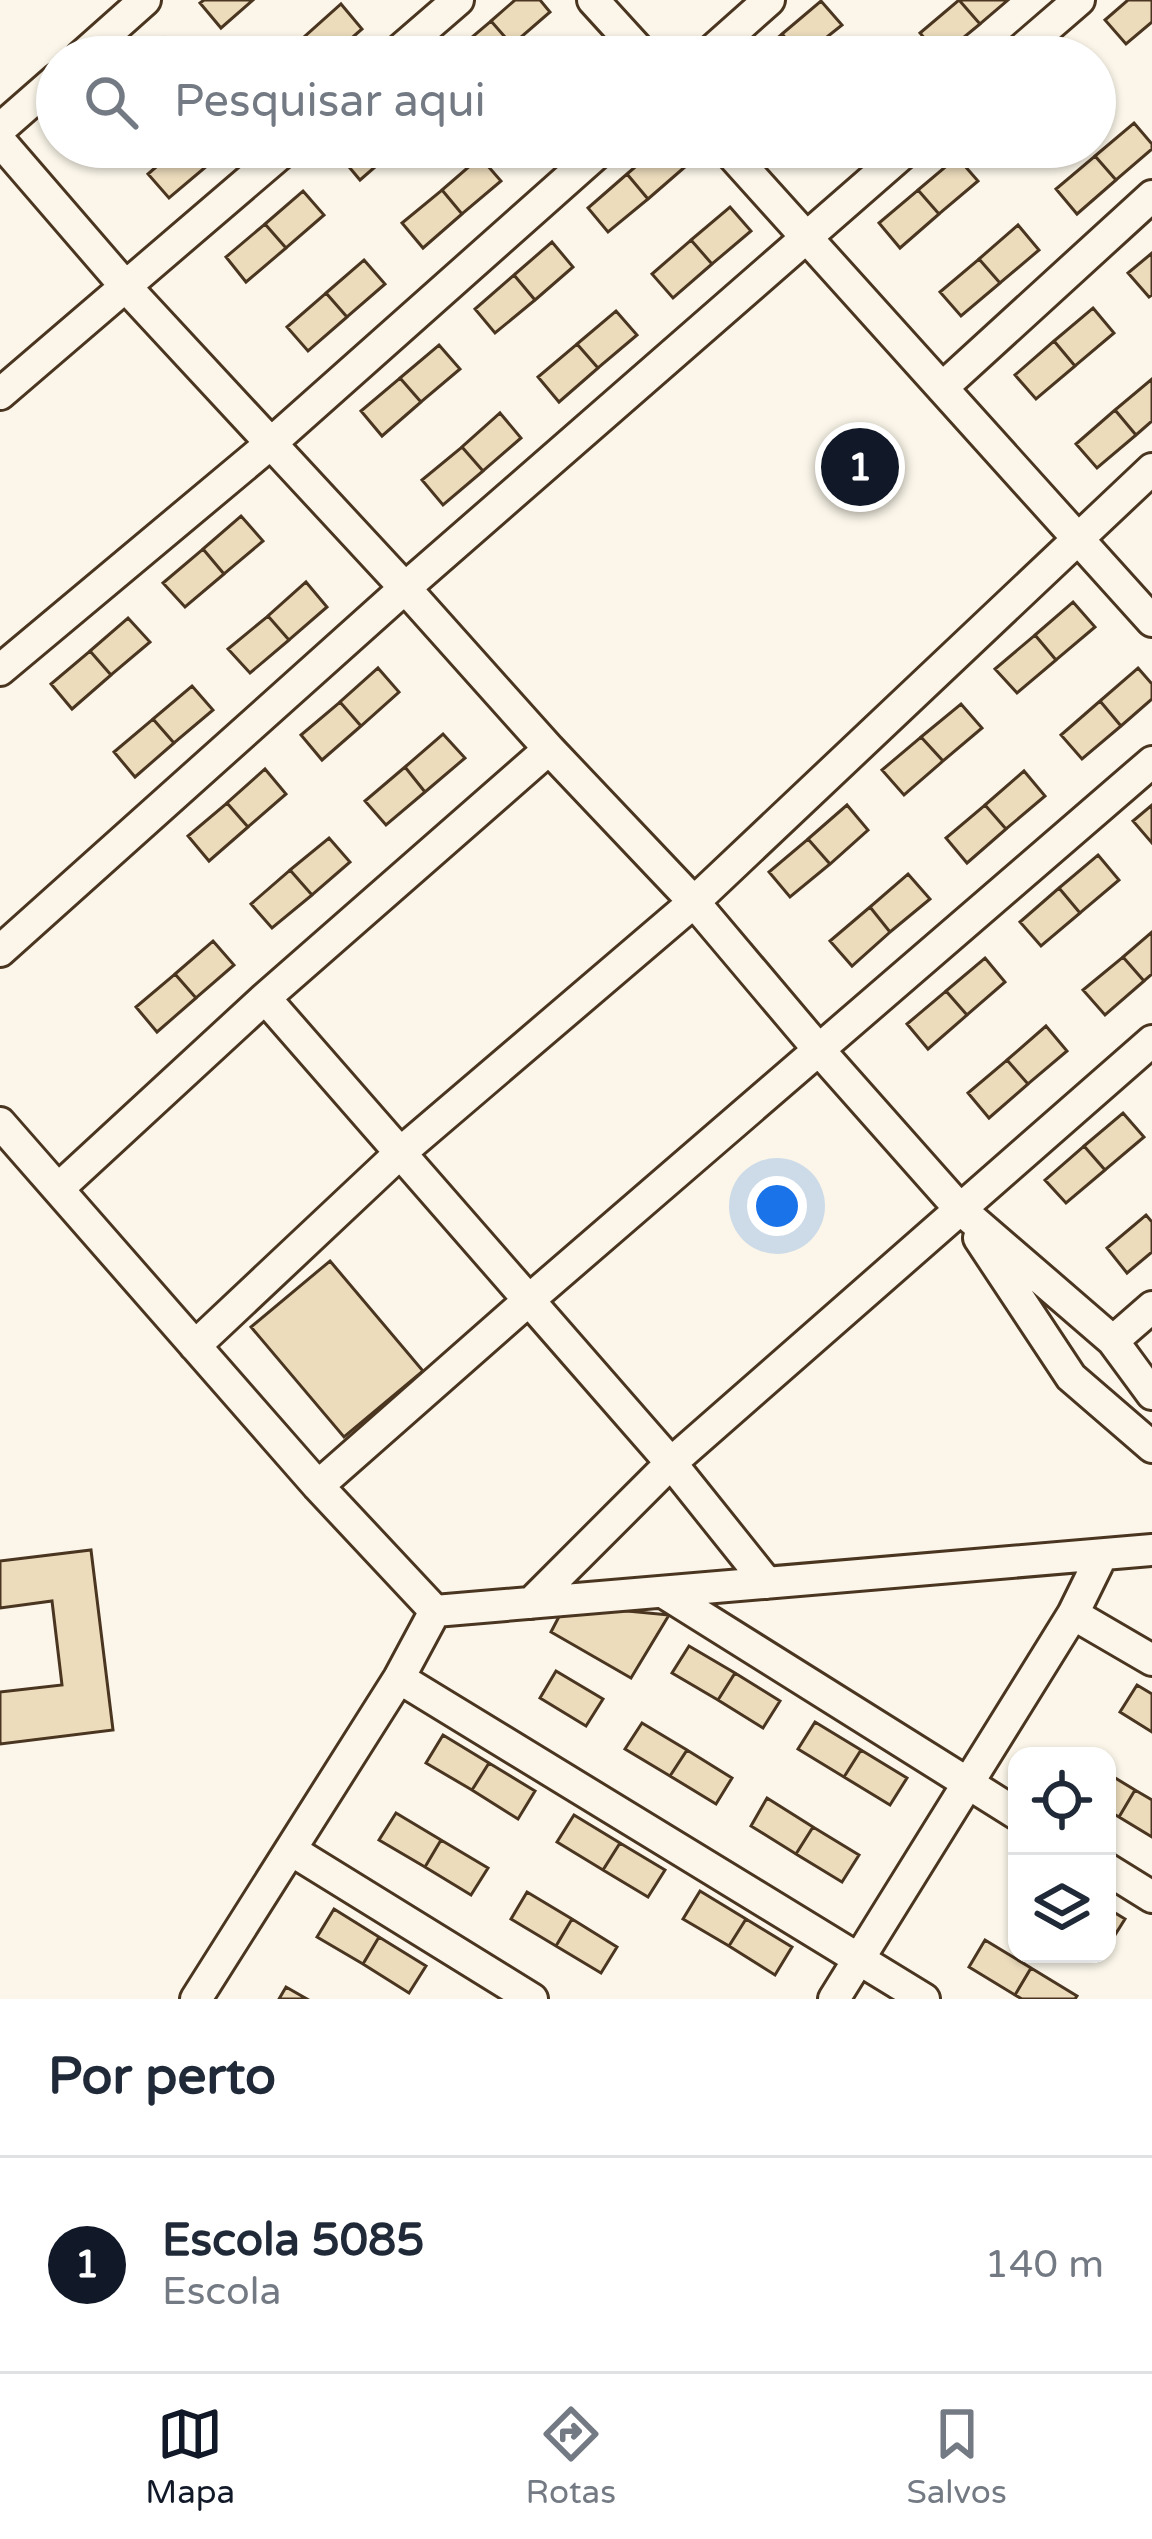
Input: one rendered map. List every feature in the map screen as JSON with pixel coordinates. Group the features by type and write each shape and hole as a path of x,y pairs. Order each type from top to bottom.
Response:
{"street":[{"path":"105,36 146,0"},
{"path":"416,36 458,0"},
{"path":"593,0 625,36"},
{"path":"729,36 769,0"},
{"path":"1037,36 1078,0"},
{"path":"0,129 36,97"},
{"path":"0,141 269,445 694,902 959,1208 1113,1341 1152,1394"},
{"path":"0,394 264,168"},
{"path":"0,670 269,445 580,168"},
{"path":"744,168 1152,621"},
{"path":"0,951 405,588 886,168"},
{"path":"942,388 1152,196"},
{"path":"195,1346 400,1154 694,902 1152,469"},
{"path":"58,1189 265,998 549,749"},
{"path":"319,1486 1152,762"},
{"path":"265,998 671,1462 767,1583"},
{"path":"531,1603 671,1462 1152,1040"},
{"path":"0,1123 435,1611"},
{"path":"959,1208 1071,1377 1152,1447"},
{"path":"1113,1341 1152,1307"},
{"path":"435,1611 1152,1550"},
{"path":"834,1999 1073,1614 1102,1555"},
{"path":"664,1592 1008,1808"},
{"path":"196,1999 399,1678 435,1611"},
{"path":"1073,1614 1152,1660"},
{"path":"399,1678 924,1999"},
{"path":"291,1850 532,1999"},
{"path":"1116,1875 1152,1897"}],"building":[{"path":"253,0 221,28 200,3"},
{"path":"515,0 540,0 550,12 522,36 504,36 491,21"},
{"path":"959,0 1008,0 980,24"},
{"path":"959,0 980,24 965,36 920,33"},
{"path":"1128,0 1152,0 1152,22 1126,44 1105,20"},
{"path":"821,1 842,25 828,36 782,34"},
{"path":"341,4 362,29 354,36 305,36"},
{"path":"491,21 504,36 473,36"},
{"path":"1134,123 1152,149 1116,180 1106,168 1116,168 1116,138"},
{"path":"155,168 204,168 169,198 148,174"},
{"path":"350,168 374,168 360,180"},
{"path":"467,168 490,168 501,181 462,214 442,190"},
{"path":"634,168 684,168 648,199 627,174"},
{"path":"944,168 967,168 978,181 939,214 918,190"},
{"path":"1081,168 1106,168 1116,180 1077,214 1056,189"},
{"path":"627,174 648,199 608,232 588,208"},
{"path":"442,190 462,214 423,248 402,223"},
{"path":"918,190 939,214 900,248 879,223"},
{"path":"303,191 324,215 286,248 265,224"},
{"path":"730,207 751,231 712,264 691,240"},
{"path":"265,224 286,248 246,282 226,257"},
{"path":"1018,225 1039,250 1000,283 979,259"},
{"path":"691,240 712,264 673,298 652,274"},
{"path":"552,242 573,267 535,300 514,275"},
{"path":"1152,253 1152,295 1149,297 1128,273"},
{"path":"979,259 1000,283 961,316 940,292"},
{"path":"364,260 385,284 347,317 326,293"},
{"path":"514,275 535,300 495,333 475,309"},
{"path":"326,293 347,317 308,351 287,327"},
{"path":"1093,308 1114,333 1075,366 1054,341"},
{"path":"616,311 637,335 598,368 577,344"},
{"path":"1054,341 1075,366 1036,399 1015,375"},
{"path":"577,344 598,368 559,402 538,377"},
{"path":"439,345 460,369 421,402 400,378"},
{"path":"400,378 421,402 382,436 361,411"},
{"path":"1152,379 1152,421 1136,435 1115,410"},
{"path":"1115,410 1136,435 1097,468 1076,444"},
{"path":"500,413 521,438 483,471 462,447"},
{"path":"462,447 483,471 443,505 422,480"},
{"path":"241,516 263,541 224,574 203,549"},
{"path":"203,549 224,574 185,607 163,583"},
{"path":"306,582 327,607 289,640 268,616"},
{"path":"1073,602 1095,627 1056,660 1035,635"},
{"path":"268,616 289,640 250,673 228,649"},
{"path":"128,618 150,642 111,675 90,651"},
{"path":"1035,635 1056,660 1017,693 995,669"},
{"path":"90,651 111,675 72,709 51,684"},
{"path":"378,668 399,692 361,726 340,702"},
{"path":"1138,668 1152,684 1152,699 1121,726 1100,701"},
{"path":"192,686 213,710 174,743 153,719"},
{"path":"1100,701 1121,726 1082,759 1061,735"},
{"path":"340,702 361,726 322,760 301,735"},
{"path":"961,704 982,728 943,761 921,737"},
{"path":"153,719 174,743 135,777 114,752"},
{"path":"443,734 465,758 425,792 405,767"},
{"path":"921,737 943,761 904,795 882,770"},
{"path":"405,767 425,792 386,825 365,801"},
{"path":"265,769 286,794 248,827 227,803"},
{"path":"1024,771 1045,796 1006,829 985,805"},
{"path":"227,803 248,827 209,861 188,836"},
{"path":"847,805 868,830 830,864 808,839"},
{"path":"985,805 1006,829 967,863 946,838"},
{"path":"1152,805 1152,843 1133,821"},
{"path":"329,838 350,862 312,895 290,870"},
{"path":"808,839 830,864 790,897 769,872"},
{"path":"1098,855 1119,880 1080,913 1059,888"},
{"path":"290,870 312,895 272,928 251,904"},
{"path":"908,874 930,899 890,932 870,907"},
{"path":"1059,888 1080,913 1041,946 1020,922"},
{"path":"870,907 890,932 852,966 830,941"},
{"path":"1152,932 1152,974 1144,981 1123,957"},
{"path":"213,941 234,965 196,998 175,974"},
{"path":"1123,957 1144,981 1105,1015 1083,990"},
{"path":"985,958 1005,982 967,1015 946,991"},
{"path":"175,974 196,998 157,1032 136,1007"},
{"path":"946,991 967,1015 928,1049 907,1024"},
{"path":"1046,1026 1067,1051 1028,1084 1007,1060"},
{"path":"1007,1060 1028,1084 989,1118 968,1093"},
{"path":"1123,1113 1144,1137 1105,1170 1084,1146"},
{"path":"1084,1146 1105,1170 1066,1203 1045,1180"},
{"path":"1146,1215 1152,1222 1152,1252 1127,1273 1107,1248"},
{"path":"330,1261 423,1371 344,1437 251,1327"},
{"path":"91,1550 113,1730 0,1744 0,1692 62,1685 52,1601 0,1608 0,1561"},
{"path":"565,1605 669,1615 631,1678 551,1632"},
{"path":"689,1646 735,1673 718,1700 672,1673"},
{"path":"556,1671 603,1699 586,1726 540,1698"},
{"path":"735,1673 780,1701 763,1728 718,1700"},
{"path":"1137,1685 1152,1694 1152,1732 1120,1712"},
{"path":"815,1722 861,1750 844,1777 798,1749"},
{"path":"642,1723 687,1750 670,1776 625,1749"},
{"path":"443,1735 489,1763 472,1790 426,1763"},
{"path":"687,1750 732,1778 716,1804 670,1776"},
{"path":"861,1750 907,1778 890,1805 844,1777"},
{"path":"489,1763 535,1791 518,1819 472,1790"},
{"path":"1116,1778 1135,1790 1116,1815"},
{"path":"1135,1790 1152,1800 1152,1837 1119,1817"},
{"path":"767,1798 813,1827 796,1854 751,1826"},
{"path":"396,1813 441,1840 425,1867 379,1840"},
{"path":"574,1815 620,1843 603,1870 557,1842"},
{"path":"813,1827 859,1855 842,1882 796,1854"},
{"path":"441,1840 488,1868 471,1895 425,1867"},
{"path":"620,1843 665,1870 648,1897 603,1870"},
{"path":"700,1891 746,1919 729,1946 683,1919"},
{"path":"527,1892 572,1919 556,1946 511,1919"},
{"path":"334,1909 379,1937 363,1964 317,1937"},
{"path":"572,1919 617,1947 601,1973 556,1946"},
{"path":"746,1919 792,1947 775,1975 729,1946"},
{"path":"379,1937 426,1966 409,1993 363,1964"},
{"path":"985,1940 1008,1954 1008,1963 1031,1968 1015,1995 969,1967"},
{"path":"1031,1968 1077,1996 1022,1999 1015,1995"},
{"path":"286,1987 307,1999 279,1999"}],"place":[{"name":"Escola 5085","path":"860,467"}]}
